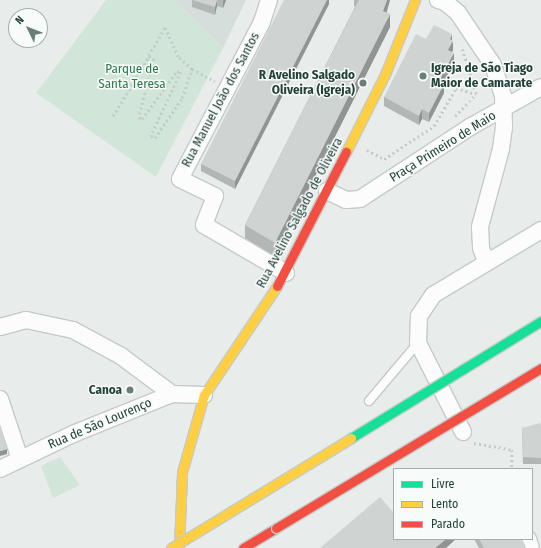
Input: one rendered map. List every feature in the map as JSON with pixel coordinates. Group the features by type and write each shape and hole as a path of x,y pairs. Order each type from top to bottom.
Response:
{"main road":[{"name":"Rua Avelino Salgado de Oliveira","path":"179,548 182,472 204,395 286,273 396,51 415,0"},
{"path":"171,548 541,321"},
{"path":"243,548 541,368"}],"street":[{"name":"Rua Manuel João dos Santos","path":"269,0 262,22 180,179 214,196 204,225 286,273"},
{"name":"Praça Primeiro de Maio","path":"327,191 346,200 360,199 470,127 505,109 500,82 493,65 458,13 445,2 438,0"},
{"path":"486,262 481,248 480,226 501,149 505,109 541,87"},
{"path":"463,432 418,343 417,327 424,304 433,295 541,230"},
{"path":"0,327 26,320 73,330 121,356 172,394"},
{"name":"Rua de São Lourenço","path":"0,469 72,434 172,394 204,395"},
{"path":"0,399 20,459"}],"lane":[{"path":"369,401 418,343"}],"path":[{"path":"113,116 165,28 169,31 178,57 192,70 227,88"},
{"path":"149,56 154,59 139,117 142,119 177,71 181,72 151,136 155,138 182,98 192,70"},
{"path":"471,80 476,94"},
{"path":"351,142 384,159 434,126 456,88 476,94"},
{"path":"463,108 476,94"},
{"path":"463,432 471,443 512,450 512,468"}],"shaded area":[{"path":"174,0 246,0 223,48"}],"green space":[{"name":"Parque de Santa Teresa","path":"106,0 174,0 223,48 156,177 36,93"},
{"path":"60,457 80,485 53,498 41,466"}],"building":[{"path":"192,0 217,0 215,7"},
{"path":"284,0 327,0 235,181 201,164"},
{"path":"359,0 387,0 383,11 390,14 275,243 245,225"},
{"name":"Igreja de São Tiago Maior de Camarate","path":"434,25 452,34 450,39 453,41 448,50 454,53 439,81 444,84 429,113 422,109 419,116 384,97 416,34 426,39"},
{"path":"540,423 541,458 523,457 522,428"},
{"path":"0,425 7,449 0,451"},
{"path":"380,497 393,512 393,540 445,540 435,548 320,548"},
{"path":"480,540 522,540 526,548 484,548"}],"traffic: slow":[{"path":"346,152 386,72 415,0"},
{"path":"179,548 182,472 204,395 277,286"},
{"path":"171,548 351,438"}],"traffic: jam":[{"path":"277,286 346,152"},
{"path":"276,528 541,368"},
{"path":"243,548 276,528"}],"traffic: fast":[{"path":"351,438 541,321"}],"place":[{"name":"Igreja de São Tiago Maior de Camarate","path":"423,76"},
{"name":"R Avelino Salgado Oliveira (Igreja)","path":"363,83"},
{"name":"Canoa","path":"130,390"}]}
